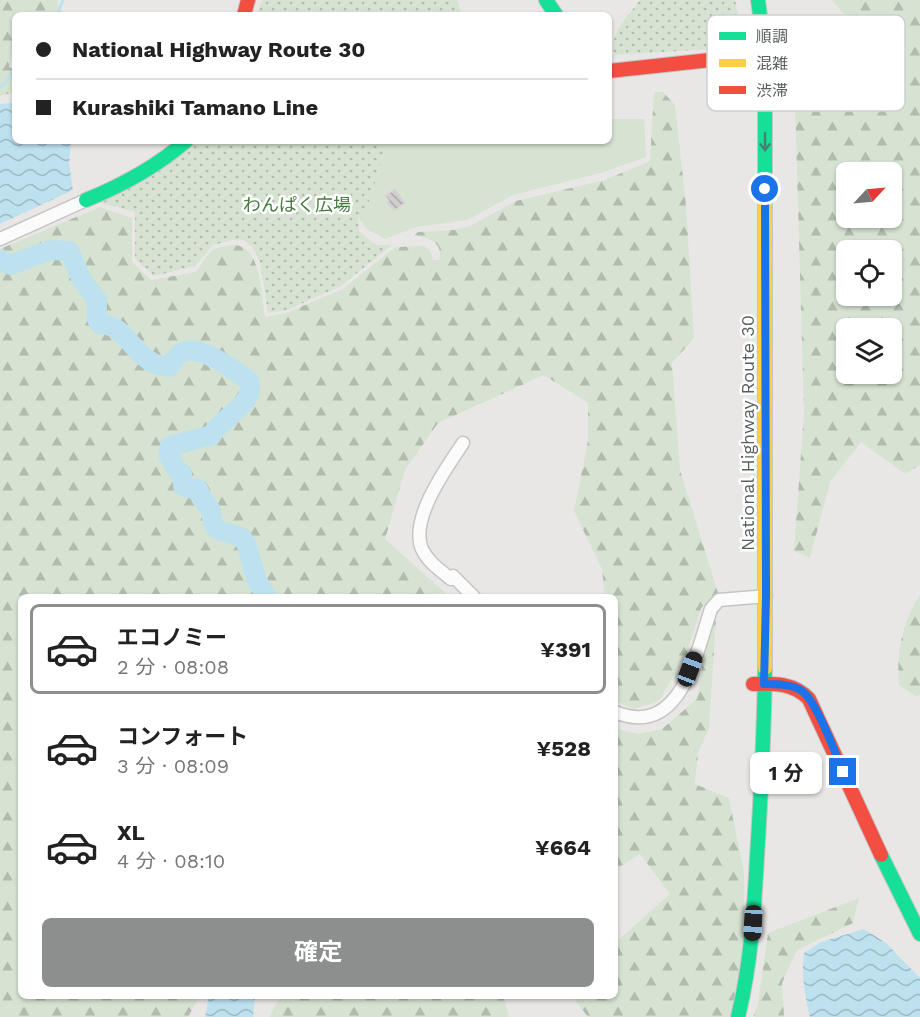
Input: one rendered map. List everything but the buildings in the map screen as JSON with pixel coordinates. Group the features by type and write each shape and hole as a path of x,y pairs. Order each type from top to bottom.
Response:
{"main road":[{"path":"745,0 748,15"},
{"name":"National Highway Route 30","path":"758,0 760,15"},
{"path":"612,71 707,56"},
{"name":"National Highway Route 30","path":"738,1017 747,980 752,942 763,760 759,684 759,596 764,111"},
{"path":"86,200 114,189 144,173 182,144"},
{"name":"National Highway Route 30","path":"751,408 759,596"},
{"path":"759,684 781,684 795,687 804,692 815,709 891,877 920,934"}],"street":[{"path":"0,239 86,200"},
{"path":"463,443 433,489 424,512 421,547 430,561 451,579 453,576 471,594"},
{"path":"618,712 631,717 645,718 669,705 682,691 715,603 719,600 759,596"}],"green space":[{"path":"0,0 59,0 57,3 62,12 12,12 12,56 9,67 12,68 12,93 0,96"},
{"path":"262,0 457,0 461,12 258,12"},
{"path":"640,0 735,0 738,15 707,15 707,49 614,55 614,39 625,19"},
{"path":"832,0 920,0 920,465 905,474 861,442 830,482 810,558 794,551 804,412 795,111 905,111 905,15 844,15"},
{"path":"654,92 663,92 675,105 686,206 694,338 672,363 680,470 718,593 701,608 687,652 659,701 634,709 618,702 618,594 605,594 602,569 574,511 588,441 588,403 544,375 438,423 405,470 385,539 447,594 18,594 18,999 198,999 188,1017 0,1017 0,249 100,207 132,218 132,262 151,280 196,272 206,257 217,248 238,246 247,250 258,270 265,317 286,313 343,289 395,247 424,246 430,250 433,260 439,260 437,245 430,239 414,235 418,232 453,230 470,226 516,201 605,180 650,161"},
{"path":"612,119 644,119 646,157 601,173 513,195 467,220 416,227 385,239 368,230 358,217 368,205 387,144 612,144"},
{"name":"わんぱく広場","path":"192,144 387,144 368,205 358,218 359,231 376,245 392,245 341,286 287,310 268,313 260,262 253,248 244,240 232,240 213,245 195,266 154,276 135,259 135,212 101,203 185,151"},
{"path":"920,595 920,694 917,697 899,685 898,661 905,627"},
{"path":"716,620 709,728 698,753 695,784 729,798 744,873 745,951 731,1017 588,1017 574,999 618,999 618,940 670,894 640,854 618,868 618,729 638,734 662,729 697,699 708,632"},
{"path":"859,898 853,923 797,950 782,983 784,1017 753,1017 758,1004 768,933"},
{"path":"279,999 504,999 509,1017 269,1017"}],"water":[{"path":"12,102 12,144 71,144 69,164 73,190 0,224 0,104"},
{"path":"864,929 886,943 920,978 920,1017 810,1017 803,978 804,953 821,942"},
{"path":"208,999 255,999 253,1017 205,1017"}],"waterway":[{"path":"58,12 63,0"},
{"path":"0,87 12,72"},
{"path":"0,259 10,265 51,250 69,251 82,280 97,300 97,319 100,324 115,328 143,356 161,366 169,367 181,353 197,351 216,359 249,381 250,390 243,404 216,428 212,435 170,446 168,454 177,470 182,474 183,486 198,489 210,509 214,526 218,530 241,537 246,543 257,581 265,594"}],"traffic: fast":[{"path":"546,0 554,12"},
{"path":"758,0 760,15"},
{"path":"765,111 765,188"},
{"path":"86,200 139,175 182,144"},
{"path":"738,1017 749,958 753,918 765,668"},
{"path":"881,855 920,934"}],"traffic: slow":[{"path":"765,188 765,668"}],"traffic: jam":[{"path":"245,12 248,0"},
{"path":"612,71 707,60"},
{"path":"753,684 776,684 790,687 809,699 881,855"}],"route":[{"path":"765,189 766,596 764,684 781,684 804,692 815,709 843,772"}]}
